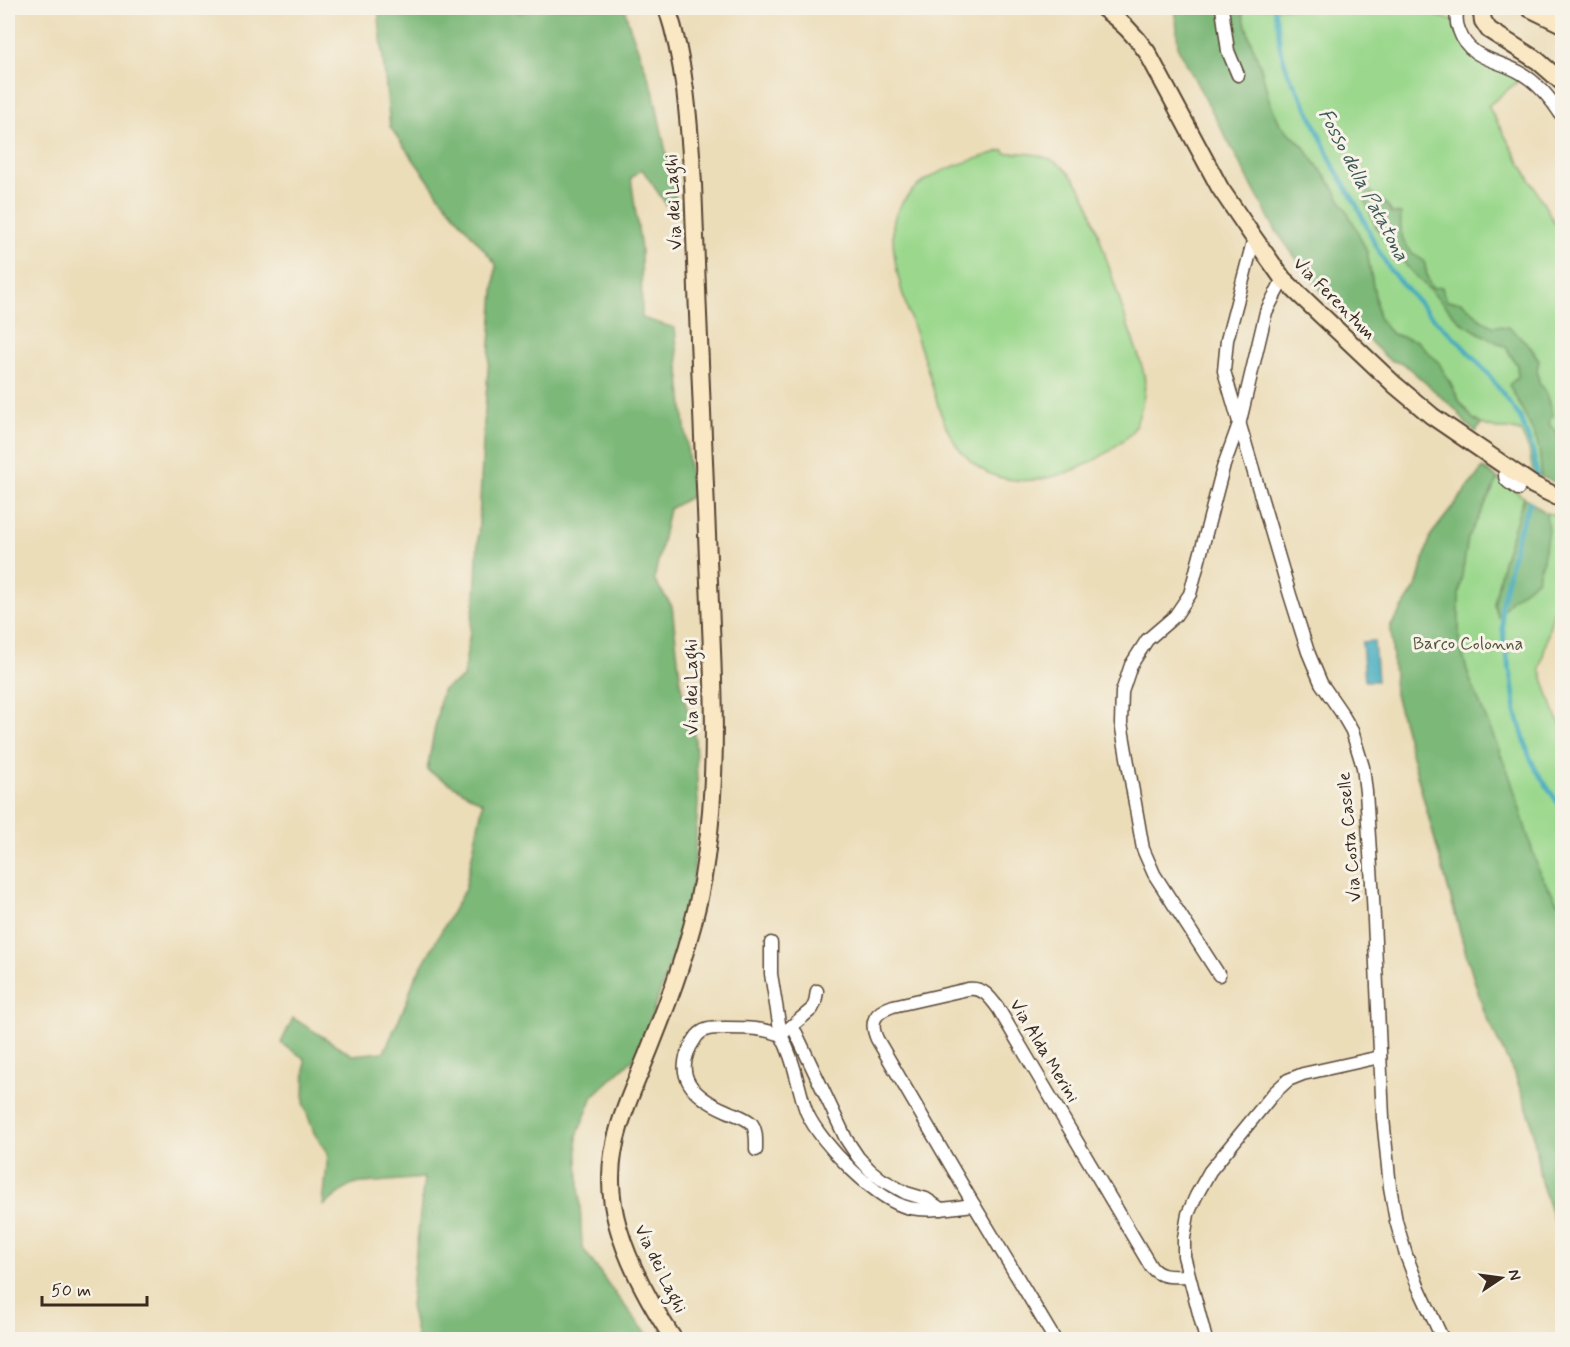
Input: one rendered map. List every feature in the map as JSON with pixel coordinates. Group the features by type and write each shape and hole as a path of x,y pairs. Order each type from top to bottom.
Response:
{"main road":[{"name":"Via dei Laghi","path":"667,8 685,83 693,184 711,654 713,748 711,800 706,858 695,917 669,999 621,1122 612,1158 611,1180 615,1215 625,1248 674,1340"},
{"name":"Via Ferentum","path":"1103,8 1126,27 1148,52 1220,188 1283,279 1407,396 1507,468 1538,488 1563,499"},
{"path":"1481,8 1483,21 1489,30 1538,61 1563,82"},
{"path":"1529,8 1563,24"}],"street":[{"path":"1222,8 1228,51 1238,75"},
{"path":"1458,8 1457,24 1461,38 1472,51 1528,78 1543,90 1563,116"},
{"name":"Via Costa Caselle","path":"1254,238 1227,340 1224,359 1226,380 1308,652 1321,683 1352,731 1361,759 1366,792 1385,1146 1394,1213 1410,1266 1443,1340"},
{"path":"1220,975 1154,874 1143,849 1121,723 1122,692 1131,665 1147,640 1175,616 1190,594 1223,468 1240,421 1266,312 1283,279"},
{"path":"1507,468 1504,476 1506,480 1518,489"},
{"path":"771,943 771,974 782,1035 808,1114 831,1148 862,1179 893,1202 912,1208 941,1209 974,1205"},
{"name":"Via Alda Merini","path":"1055,1340 877,1039 873,1024 879,1013 887,1008 974,988 982,990 995,1004 1150,1266 1157,1274 1164,1276 1189,1276"},
{"path":"782,1035 812,1009 817,991"},
{"path":"756,1150 752,1124 710,1104 695,1092 686,1077 685,1059 697,1035 708,1029 769,1030 782,1035"},
{"path":"796,1033 846,1139 858,1157 881,1179 906,1193 926,1199 941,1209"},
{"path":"1206,1340 1184,1256 1184,1238 1192,1205 1210,1171 1274,1092 1288,1080 1303,1074 1380,1057"}],"green space":[{"path":"378,8 516,8 519,13 531,8 625,8 653,90 673,186 678,216 670,210 642,169 631,178 641,250 642,318 675,328 692,496 669,509 654,580 672,606 681,685 695,739 698,803 693,884 671,961 638,1054 593,1096 577,1136 582,1247 651,1339 418,1339 410,1306 424,1178 352,1184 323,1206 328,1154 314,1133 304,1105 305,1059 281,1043 293,1018 352,1055 384,1052 414,980 465,889 483,803 427,770 442,690 463,678 475,598 484,424 496,264 441,198 390,127"},
{"path":"1174,8 1241,8 1269,100 1280,124 1303,146 1333,187 1367,252 1379,319 1392,334 1417,341 1439,363 1461,404 1473,419 1481,424 1476,432 1467,425 1456,410 1404,364 1389,360 1335,307 1305,271 1275,229 1178,48"},
{"path":"1241,8 1430,8 1437,16 1454,21 1460,40 1523,77 1488,106 1562,236 1562,432 1552,429 1549,425 1545,390 1539,383 1537,369 1539,360 1529,345 1499,326 1492,327 1462,302 1447,301 1430,284 1424,262 1413,255 1401,237 1400,225 1387,205 1367,189 1366,202 1376,227 1410,270 1461,322 1506,347 1517,365 1527,419 1538,444 1541,477 1533,474 1529,450 1521,432 1497,429 1473,419 1461,404 1449,380 1417,341 1392,334 1379,319 1367,252 1303,146 1280,124 1269,100"},
{"path":"1004,150 1005,153 1034,154 1056,162 1065,169 1081,189 1088,202 1141,362 1145,381 1140,412 1128,437 1088,464 1051,477 1032,480 1013,480 995,476 975,465 954,442 940,412 905,301 894,251 894,220 908,195 919,185 946,170"},
{"path":"1367,189 1387,205 1391,213 1401,214 1404,242 1417,257 1424,261 1432,288 1442,287 1447,301 1462,302 1492,326 1510,328 1529,345 1539,360 1537,369 1539,383 1545,390 1553,416 1550,419 1550,425 1556,430 1562,455 1562,477 1559,478 1558,483 1541,477 1537,442 1509,385 1518,377 1517,365 1506,347 1461,322 1410,270 1376,227 1366,203"},
{"name":"Barco Colonna","path":"1483,468 1546,513 1562,516 1562,573 1540,669 1562,728 1562,1244 1541,1182 1531,1119 1517,1080 1485,1014 1466,954 1395,694 1391,626 1416,587 1431,535"},
{"name":"Barco Colonna","path":"1483,468 1498,479 1468,538 1459,595 1459,642 1469,677 1510,777 1539,872 1562,909 1562,1244 1541,1182 1531,1119 1517,1080 1485,1014 1466,953 1395,694 1391,626 1416,587 1431,535"},
{"path":"1524,497 1546,513 1548,530 1543,560 1537,580 1511,600 1498,617 1494,604 1503,561"}],"water":[{"path":"1374,641 1377,681 1365,681 1362,642"}],"waterway":[{"name":"Fosso della Patatona","path":"1274,8 1280,48 1288,73 1375,244 1390,270 1427,312 1489,375 1520,417 1533,451 1537,475"},
{"name":"Fosso della Patatona","path":"1530,502 1518,534 1501,606 1504,643 1516,712 1529,755 1536,770 1562,809"}]}
